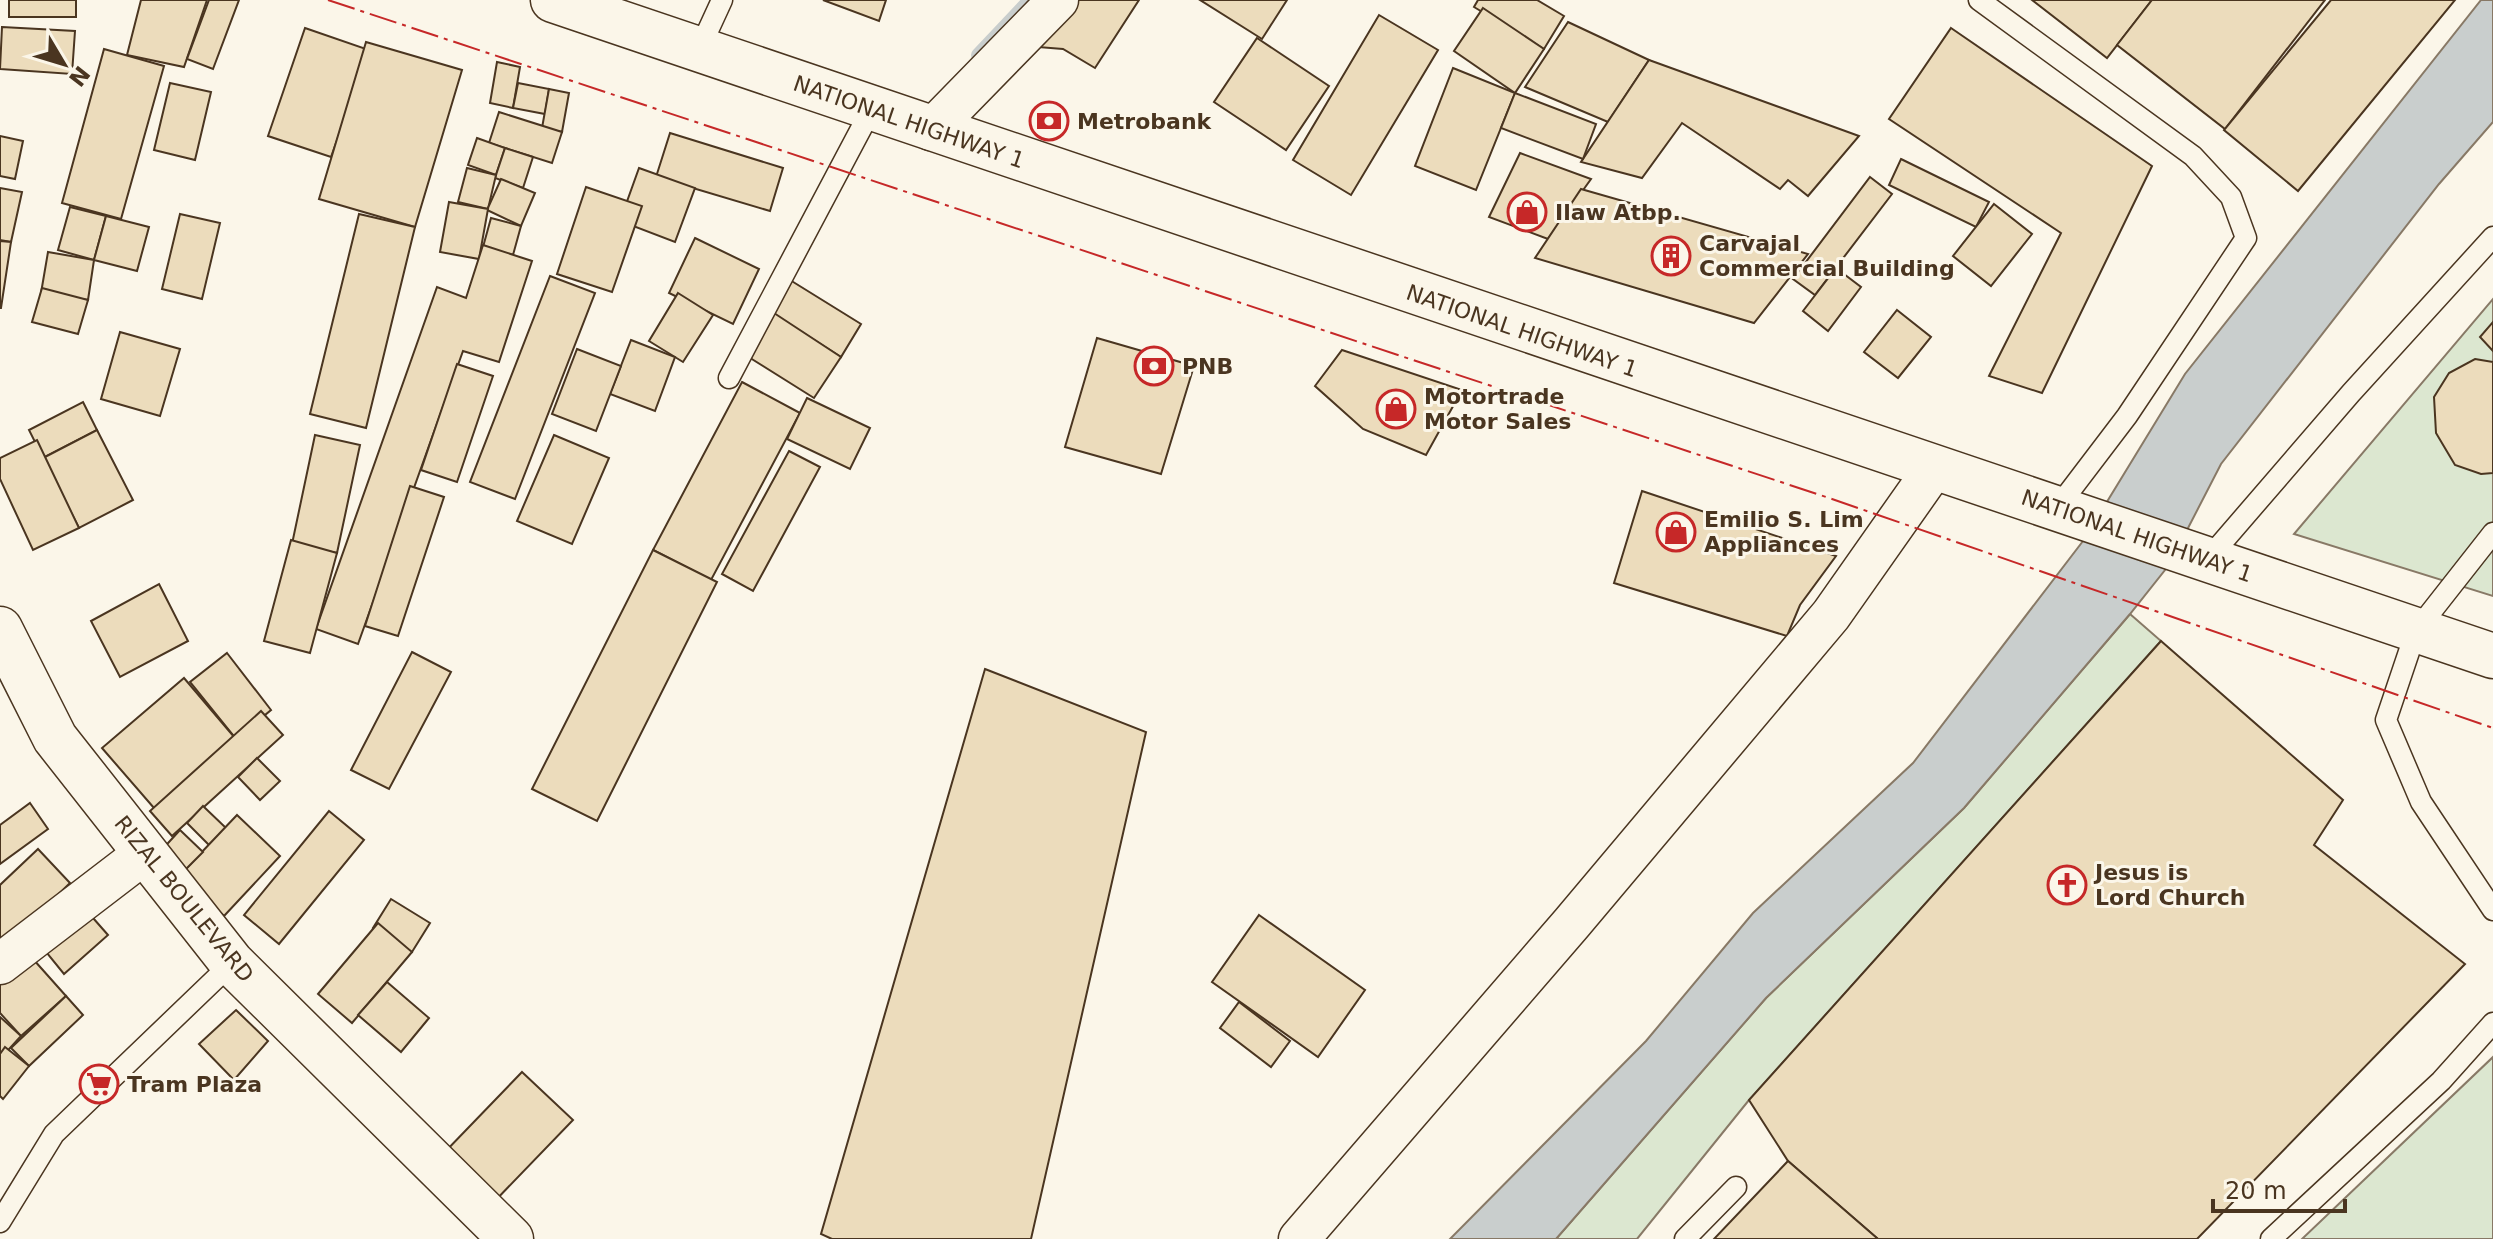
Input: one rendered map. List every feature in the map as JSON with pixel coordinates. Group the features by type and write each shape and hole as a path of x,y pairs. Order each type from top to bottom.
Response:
{"main road":[{"name":"NATIONAL HIGHWAY 1","path":"553,0 602,8 699,50 871,110 2493,656"},
{"name":"RIZAL BOULEVARD","path":"0,629 55,738 232,963 511,1239"}],"street":[{"path":"931,130 1058,0"},
{"path":"1299,1239 1831,615 1933,470"},
{"path":"0,964 145,853"}],"lane":[{"path":"699,50 722,0"},
{"path":"1979,0 2193,156 2231,197 2246,238 2127,416 2075,514"},
{"path":"729,378 871,110"},
{"path":"2196,556 2493,237"},
{"path":"2493,533 2467,562 2416,631 2386,720 2421,802 2493,910"},
{"path":"0,1222 54,1134 232,963"},
{"path":"2271,1239 2441,1081 2493,1023"},
{"path":"1685,1239 1736,1187"}],"green space":[{"path":"2493,299 2493,596 2294,534"},
{"path":"2130,614 2161,641 1749,1100 1637,1239 1556,1239 1766,998 1964,808"},
{"path":"2493,1057 2493,1239 2302,1239"}],"shaded area":[{"path":"2481,0 2493,0 2493,122 2439,184 2221,464 2169,565 2130,614 1964,808 1766,998 1556,1239 1450,1239 1646,1041 1753,913 1913,763 2083,541 2185,374"}],"building":[{"path":"9,0 76,0 76,17 9,17"},
{"path":"141,0 207,0 184,67 127,55"},
{"path":"209,0 239,0 213,69 187,59"},
{"path":"823,0 886,0 879,21"},
{"path":"1065,0 1139,0 1095,68 1063,49 1025,46"},
{"path":"1200,0 1287,0 1262,39"},
{"path":"1478,0 1537,0 1564,16 1544,49 1474,7"},
{"path":"2032,0 2152,0 2107,58"},
{"path":"2152,0 2325,0 2225,129 2117,45"},
{"path":"2331,0 2455,0 2298,191 2224,130"},
{"path":"1483,8 1544,49 1515,93 1454,51"},
{"path":"1379,15 1438,50 1351,195 1293,160"},
{"path":"1568,22 1649,60 1608,122 1525,87"},
{"path":"2,27 75,31 72,74 0,69"},
{"path":"305,28 369,50 331,157 268,136"},
{"path":"1951,28 2152,166 2042,393 1989,376 2061,233 1889,119"},
{"path":"1257,38 1329,86 1286,150 1214,102"},
{"path":"366,42 462,70 415,227 319,199"},
{"path":"104,49 164,66 121,219 62,203"},
{"path":"1649,60 1859,136 1808,196 1788,180 1780,189 1682,123 1642,178 1581,162"},
{"path":"497,62 520,67 513,108 490,103"},
{"path":"1453,68 1515,93 1476,190 1415,166"},
{"path":"170,83 211,92 195,160 154,150"},
{"path":"518,83 549,89 545,114 513,108"},
{"path":"549,89 569,93 562,132 542,128"},
{"path":"1515,93 1596,124 1583,159 1501,128"},
{"path":"499,112 562,132 552,163 489,143"},
{"path":"670,133 783,168 770,211 656,177"},
{"path":"0,136 23,141 15,179 0,176"},
{"path":"477,138 505,148 496,175 468,165"},
{"path":"505,148 533,157 523,188 495,178"},
{"path":"1520,153 1591,179 1548,239 1489,217"},
{"path":"1901,159 1989,202 1976,227 1889,185"},
{"path":"467,168 496,175 488,209 458,202"},
{"path":"639,168 695,188 675,242 620,221"},
{"path":"1870,177 1892,194 1815,295 1793,279"},
{"path":"501,179 535,193 521,226 487,210"},
{"path":"586,187 642,206 612,292 557,274"},
{"path":"0,188 22,192 11,242 0,240"},
{"name":"Carvajal Commercial Building","path":"1581,189 1808,254 1754,323 1535,258"},
{"path":"449,202 488,209 479,259 440,252"},
{"path":"1994,204 2032,234 1991,286 1953,256"},
{"path":"70,207 106,216 94,260 58,250"},
{"path":"180,214 220,223 202,299 162,289"},
{"path":"359,214 415,227 366,428 310,414"},
{"path":"106,216 149,227 137,271 94,260"},
{"path":"491,218 521,226 513,255 483,247"},
{"path":"695,238 759,269 733,324 669,293"},
{"path":"0,241 11,242 1,308 0,308"},
{"path":"483,245 532,261 499,362 463,351 358,644 316,629 437,287 466,298"},
{"path":"48,252 94,260 88,300 41,293"},
{"path":"1836,268 1861,287 1828,331 1803,311"},
{"path":"550,276 595,293 515,499 470,482"},
{"path":"790,280 861,324 841,357 770,312"},
{"path":"42,288 88,300 78,334 32,322"},
{"path":"678,293 713,315 683,362 649,341"},
{"path":"1897,310 1931,337 1898,378 1864,352"},
{"path":"774,313 841,357 814,398 747,356"},
{"path":"2493,322 2493,351 2480,337"},
{"path":"120,332 180,349 160,416 101,399"},
{"path":"1097,338 1194,366 1161,474 1065,447"},
{"path":"631,340 675,357 655,411 610,394"},
{"path":"577,349 621,366 596,431 552,414"},
{"name":"Motortrade Motor Sales","path":"1342,350 1462,390 1426,455 1363,429 1315,386"},
{"path":"2475,359 2493,362 2493,473 2481,474 2455,465 2436,433 2434,397 2449,373"},
{"path":"457,364 493,376 457,482 421,470"},
{"path":"742,382 800,413 711,580 653,550"},
{"path":"807,398 870,428 850,469 787,439"},
{"path":"83,402 97,430 43,458 29,430"},
{"path":"97,430 133,500 79,528 43,458"},
{"path":"315,435 360,445 337,553 292,544"},
{"path":"554,435 609,458 572,544 517,521"},
{"path":"37,440 79,528 33,550 0,479 0,458"},
{"path":"789,451 820,467 753,591 722,574"},
{"path":"410,486 444,497 398,636 365,626"},
{"path":"1642,491 1836,556 1800,605 1787,636 1614,583"},
{"path":"291,540 337,553 310,653 264,641"},
{"path":"653,550 717,582 597,821 532,789"},
{"path":"159,584 188,641 120,677 91,621"},
{"path":"2161,641 2343,800 2314,845 2465,964 2197,1239 1878,1239 1788,1161 1749,1100"},
{"path":"412,652 451,672 389,789 351,770"},
{"path":"227,653 271,710 236,739 190,682"},
{"path":"985,669 1146,732 1031,1239 832,1239 821,1234"},
{"path":"184,678 235,738 154,808 102,748"},
{"path":"261,711 283,735 172,836 150,811"},
{"path":"257,758 280,781 260,800 238,777"},
{"path":"30,803 48,829 0,864 0,825"},
{"path":"203,806 226,828 209,845 187,823"},
{"path":"329,811 364,840 279,944 244,915"},
{"path":"237,815 280,856 224,916 180,875"},
{"path":"180,830 203,852 180,875 158,854"},
{"path":"38,849 70,883 0,951 0,885"},
{"path":"391,899 430,923 412,952 373,928"},
{"path":"86,910 108,935 64,974 42,947"},
{"path":"1259,915 1365,990 1318,1057 1212,982"},
{"path":"378,923 412,952 352,1023 318,994"},
{"path":"25,950 66,996 21,1036 0,1013 0,972"},
{"path":"387,982 429,1018 401,1052 358,1015"},
{"path":"66,996 83,1015 29,1066 11,1048"},
{"path":"1239,1002 1290,1041 1271,1067 1220,1028"},
{"path":"236,1010 268,1041 234,1080 199,1044"},
{"path":"0,1017 21,1036 0,1059"},
{"path":"5,1047 29,1066 3,1099 0,1096 0,1054"},
{"path":"522,1072 573,1120 491,1205 441,1156"},
{"path":"1788,1161 1878,1239 1714,1239"}],"waterway":[{"path":"978,55 1030,0"}],"power":[{"path":"328,0 1832,499 2493,728"}],"place":[{"name":"Metrobank","path":"1049,121"},
{"name":"Ilaw Atbp.","path":"1527,212"},
{"name":"Carvajal Commercial Building","path":"1671,256"},
{"name":"PNB","path":"1154,366"},
{"name":"Motortrade Motor Sales","path":"1396,409"},
{"name":"Emilio S. Lim Appliances","path":"1676,532"},
{"name":"Jesus is Lord Church","path":"2067,885"},
{"name":"Tram Plaza","path":"99,1084"}]}
